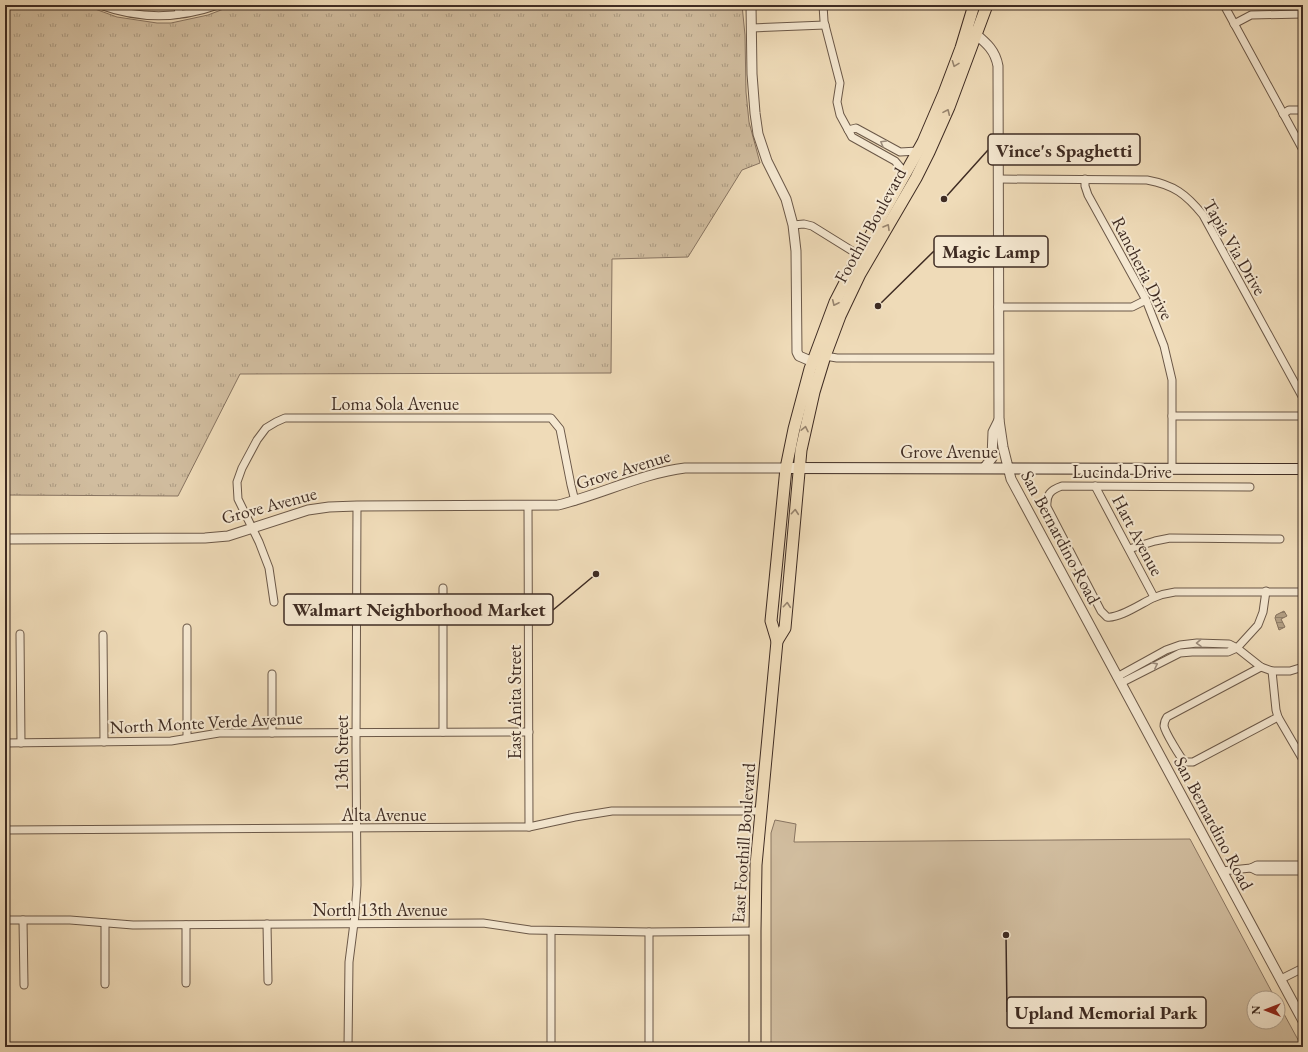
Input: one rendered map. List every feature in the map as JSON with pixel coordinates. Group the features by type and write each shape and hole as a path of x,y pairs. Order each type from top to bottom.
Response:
{"main road":[{"name":"Foothill Boulevard","path":"800,468 805,430 814,392 825,356 840,316 863,258 918,151 944,93 968,27 974,5"},
{"name":"Foothill Boulevard","path":"786,468 794,429 812,362 836,302 912,184 929,152 949,107 987,5"},
{"name":"Grove Avenue","path":"786,468 1303,469"},
{"name":"East Foothill Boulevard","path":"755,1047 754,931 756,865 777,641 771,621 786,468"},
{"name":"East Foothill Boulevard","path":"777,641 785,628 800,468"}],"street":[{"path":"100,5 127,13 144,16 179,14 218,5"},
{"path":"178,5 179,14"},
{"path":"751,5 754,106 758,134 768,161 786,199 793,225 796,251 796,348 799,356 812,362"},
{"path":"823,5 826,25 840,83 837,102 840,115 852,137 895,161 906,174"},
{"path":"1224,5 1303,150"},
{"path":"1234,24 1251,15 1303,14"},
{"path":"752,28 826,25"},
{"name":"San Bernardino Road","path":"968,27 991,49 996,57 998,66 999,420 1007,468 1011,479 1303,1021"},
{"path":"1283,114 1289,110 1303,110"},
{"path":"848,130 856,128 900,152 918,151"},
{"path":"860,142 865,133"},
{"path":"895,161 900,152"},
{"name":"Tapia Via Drive","path":"998,179 1153,181 1168,185 1182,192 1193,202 1203,215 1303,398"},
{"name":"Rancheria Drive","path":"1085,179 1085,186 1088,195 1146,300 1164,346 1172,380 1172,469"},
{"path":"793,225 804,224 812,226 863,258"},
{"path":"998,307 1132,307 1146,300"},
{"path":"825,356 838,358 998,358"},
{"path":"1172,416 1303,416"},
{"name":"Loma Sola Avenue","path":"252,528 238,499 237,482 242,468 257,440 266,428 286,418 551,418 560,429 575,501"},
{"path":"984,468 992,458 993,432 999,420"},
{"name":"Grove Avenue","path":"5,539 205,538 228,536 308,510 329,507 558,505 575,501 668,470 685,468 786,468"},
{"name":"Lucinda Drive","path":"1250,487 1062,486 1049,493 1046,500 1047,507 1101,611 1107,617 1114,617 1154,597 1175,592 1303,592"},
{"name":"Hart Avenue","path":"1095,486 1154,597"},
{"name":"East Anita Street","path":"528,505 529,827"},
{"name":"13th Street","path":"348,1047 349,962 357,885 357,506"},
{"path":"252,528 269,568 274,602"},
{"path":"1129,549 1170,538 1280,539"},
{"path":"443,588 443,732"},
{"path":"1237,648 1258,625 1263,612 1266,591"},
{"path":"187,628 187,738"},
{"path":"20,634 21,743"},
{"path":"103,635 104,742"},
{"path":"1119,680 1166,650 1180,645 1197,643 1228,644 1237,648 1261,667 1272,670 1290,672 1303,667"},
{"path":"1261,667 1167,717 1164,722 1165,729 1181,758 1186,762 1192,762 1278,717"},
{"path":"1272,670 1278,717 1303,760"},
{"path":"272,674 272,733"},
{"name":"North Monte Verde Avenue","path":"5,743 170,741 219,733 529,732"},
{"name":"Alta Avenue","path":"5,830 529,827 612,811 761,811"},
{"path":"1222,871 1251,868 1257,865 1303,865"},
{"path":"1251,868 1257,871 1303,871"},
{"name":"North 13th Avenue","path":"5,920 70,920 133,925 483,923 530,930 550,931 754,931"},
{"path":"23,920 24,985"},
{"path":"105,923 105,984"},
{"path":"267,924 268,982"},
{"path":"186,925 186,983"},
{"path":"550,931 551,1047"},
{"path":"649,932 649,1047"},
{"path":"1281,979 1303,968"}],"green space":[{"path":"5,5 84,5 117,17 157,23 171,23 208,15 234,5 742,5 745,35 746,92 749,122 760,163 742,170 688,257 612,259 611,373 240,374 178,496 5,495"},
{"path":"775,820 796,824 794,842 1190,839 1271,990 1246,990 1246,1030 1286,1030 1286,1018 1302,1047 771,1047 771,833"}],"shaded area":[{"path":"1284,611 1287,616 1281,619 1285,627 1279,630 1275,618 1276,615"}],"place":[{"name":"Vince's Spaghetti","path":"944,199"},
{"name":"Magic Lamp","path":"878,306"},
{"name":"Walmart Neighborhood Market","path":"596,574"},
{"name":"Upland Memorial Park","path":"1006,935"}]}
